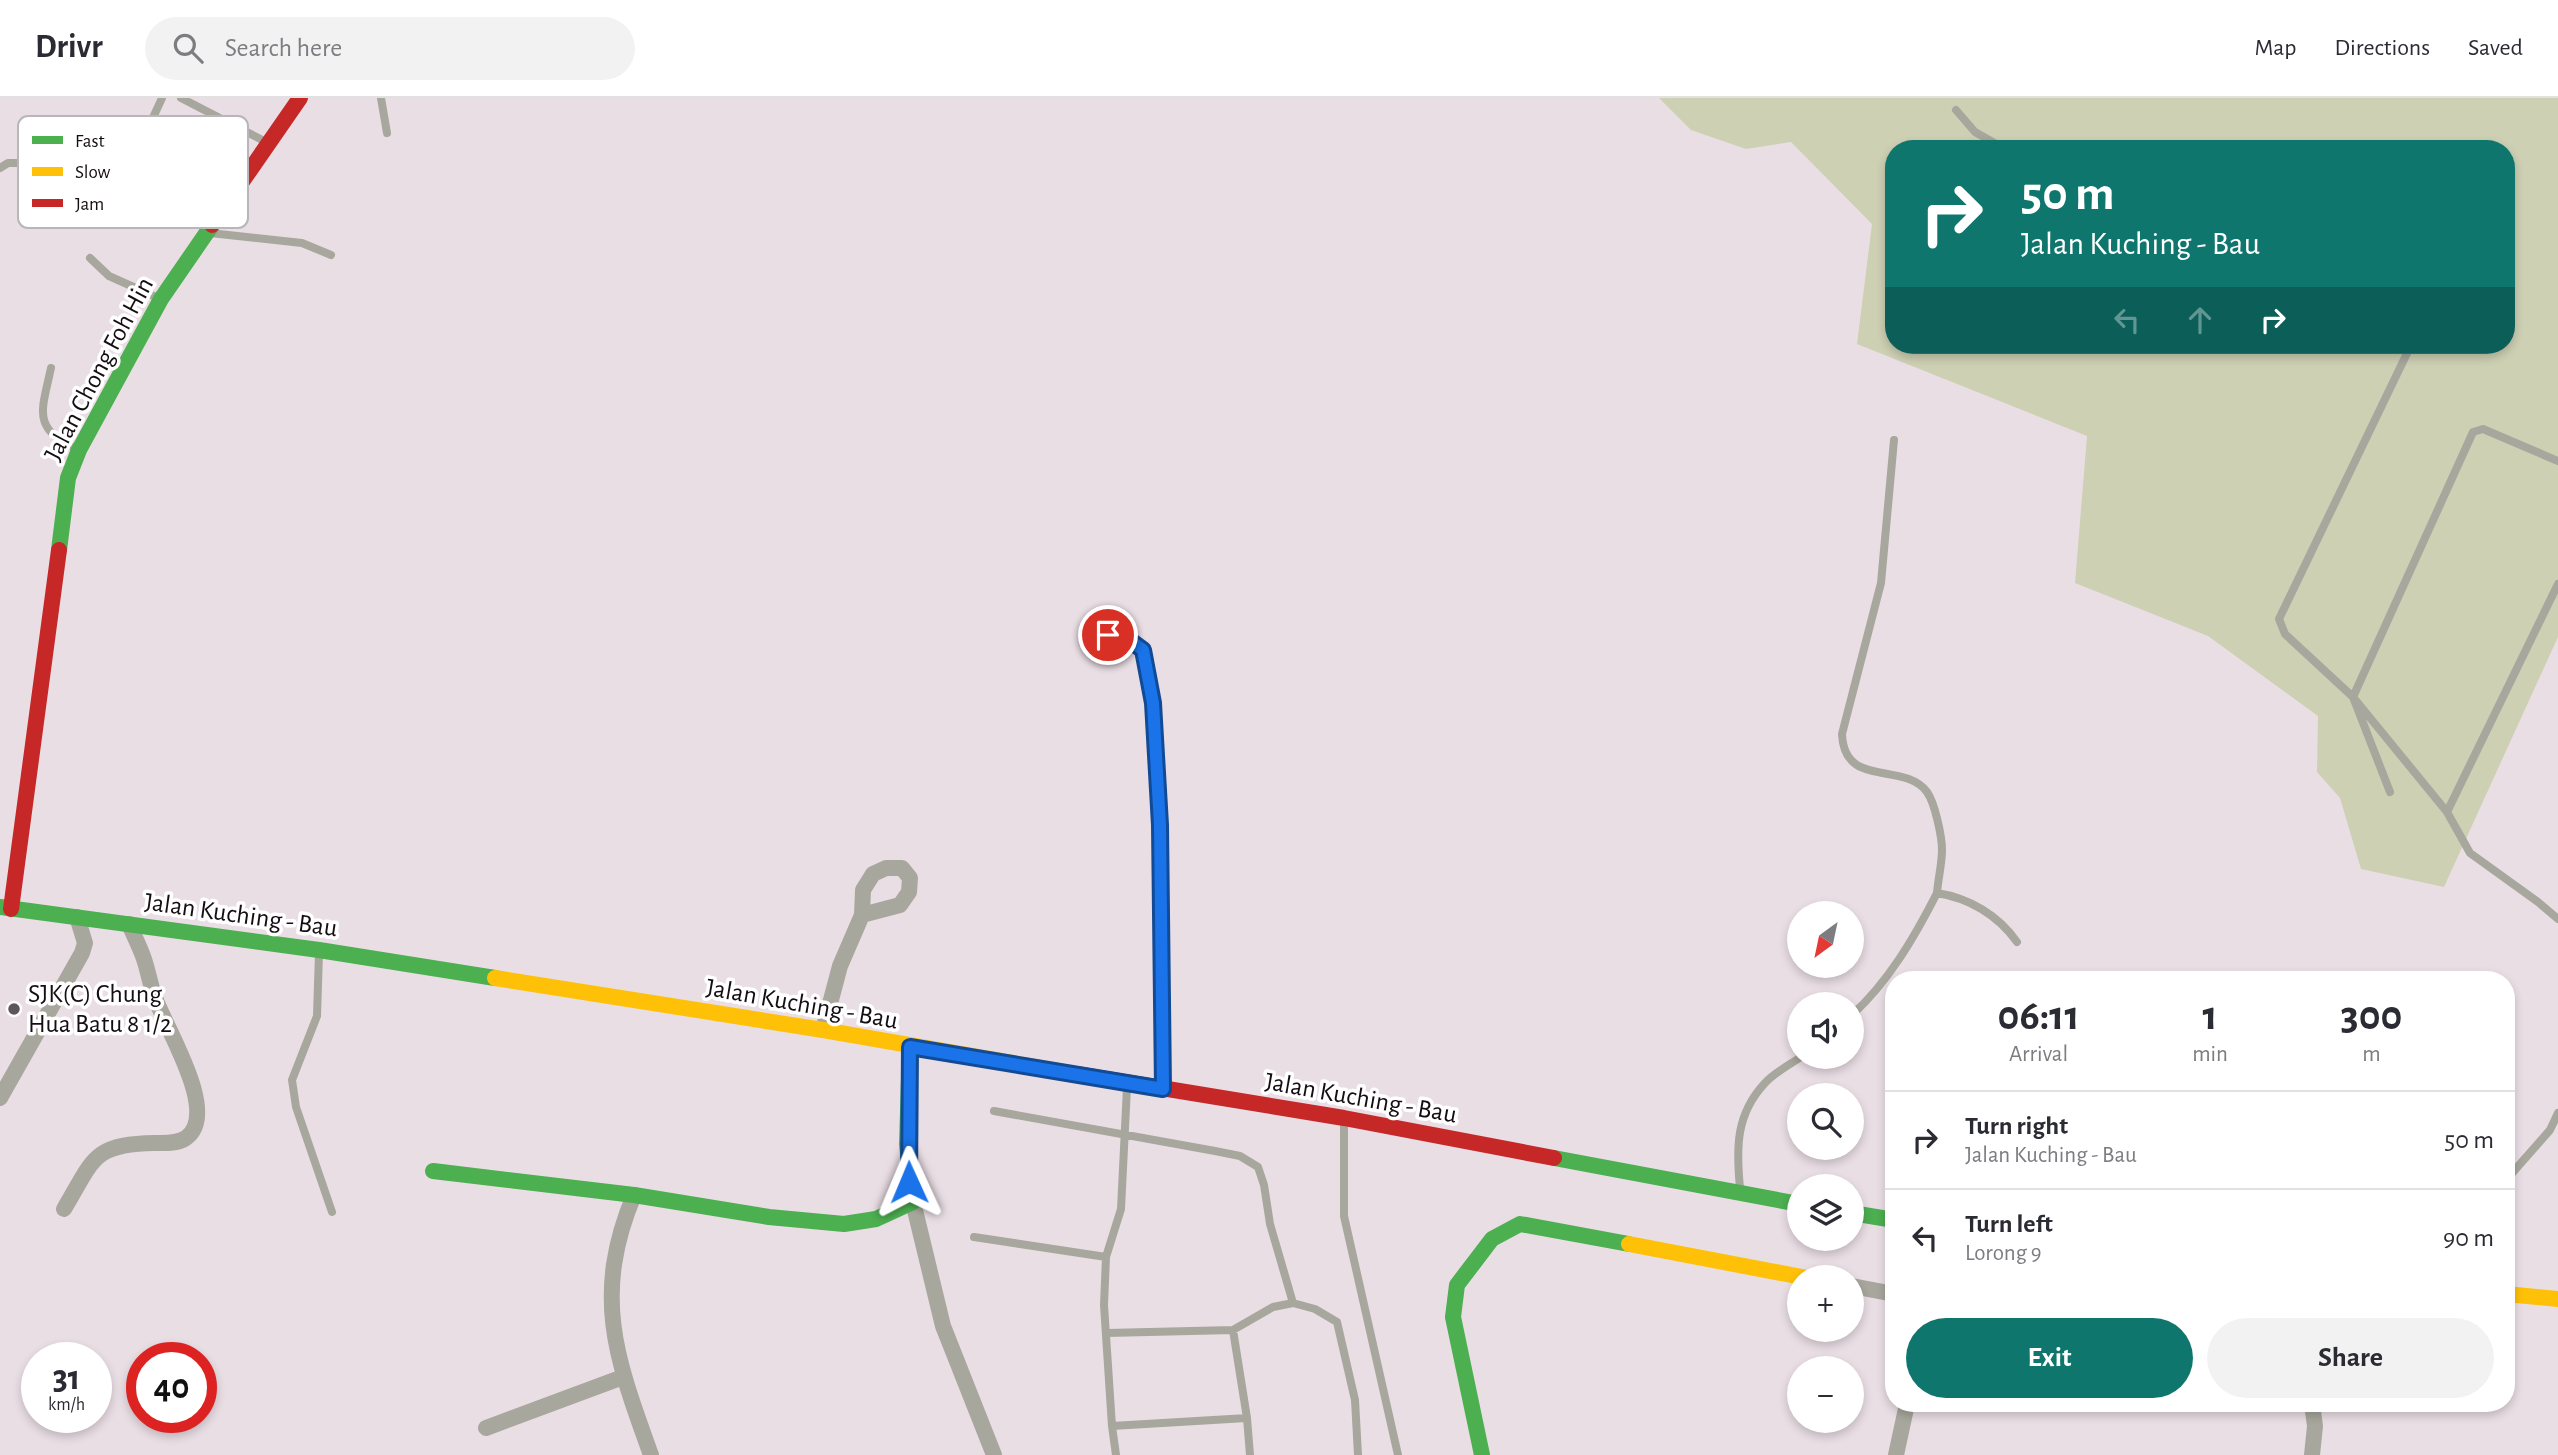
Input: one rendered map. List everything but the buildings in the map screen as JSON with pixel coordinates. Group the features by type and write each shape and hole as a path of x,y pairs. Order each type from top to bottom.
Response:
{"street":[{"name":"Jalan Chong Foh Hin","path":"248,175 300,98"},
{"name":"Jalan Chong Foh Hin","path":"6,908 68,478 79,450 161,299 210,228"},
{"name":"Jalan Kuching - Bau","path":"6,908 319,950 823,1030 910,1047 1344,1118 1787,1202"},
{"path":"823,1030 840,966 862,915"},
{"path":"0,1098 82,953 85,943 77,917"},
{"path":"64,1209 93,1161 107,1149 125,1144 174,1143 186,1138 198,1119 194,1088 154,996 144,958 129,924"},
{"path":"910,1047 908,1156 913,1202 928,1274 943,1326 994,1455"},
{"path":"433,1171 634,1195 769,1217 844,1224 876,1219 913,1202"},
{"path":"634,1195 619,1234 611,1301 617,1356 652,1455"},
{"path":"1864,1215 1885,1218"},
{"path":"1482,1455 1453,1317 1457,1285 1492,1240 1520,1224 1787,1274"},
{"path":"1864,1288 1885,1292"},
{"path":"2515,1295 2558,1299"},
{"path":"486,1428 623,1377"},
{"path":"1896,1455 1905,1412"},
{"path":"2312,1455 2315,1426 2313,1412"}],"lane":[{"path":"154,116 162,98"},
{"path":"181,98 216,116"},
{"path":"382,98 387,133"},
{"path":"1956,110 1975,132 1989,140"},
{"path":"248,133 268,143"},
{"path":"0,168 8,163 18,163"},
{"path":"207,232 302,243 331,255"},
{"path":"90,258 109,276 161,299"},
{"path":"2407,354 2279,619 2285,634 2353,697 2447,812 2470,853 2558,919"},
{"path":"51,368 43,410 48,432 59,441 79,450"},
{"path":"2390,792 2353,697 2473,432 2483,429 2558,461"},
{"path":"1891,971 1916,934 1937,893 1942,849 1933,805 1927,792 1915,782 1858,767 1842,750 1842,734 1881,583 1894,440"},
{"path":"2447,812 2558,584"},
{"path":"1108,635 1121,634 1143,650 1153,703 1160,825 1163,1089"},
{"path":"1937,893 1956,896 1981,909 2004,924 2017,942"},
{"path":"319,950 317,1016 292,1080 296,1107 332,1212"},
{"path":"1864,1004 1885,979"},
{"path":"1740,1194 1739,1133 1746,1106 1766,1081 1787,1067"},
{"path":"1116,1455 1104,1305 1106,1257 1121,1209 1128,1082"},
{"path":"994,1111 1240,1156 1258,1167 1264,1185 1269,1224 1293,1303"},
{"path":"2515,1170 2550,1130 2558,1113"},
{"path":"1344,1118 1344,1216 1398,1455"},
{"path":"974,1237 1106,1257"},
{"path":"1107,1333 1233,1330 1273,1307 1293,1303 1315,1309 1337,1322 1355,1401 1358,1455"},
{"path":"1233,1330 1250,1455"},
{"path":"1112,1426 1247,1418"}],"green space":[{"path":"1659,98 2558,98 2558,637 2444,887 2361,869 2340,798 2317,772 2318,716 2208,636 2075,583 2087,436 1857,344 1872,224 1791,142 1746,149 1691,130"}],"traffic: fast":[{"path":"59,550 68,478 79,450 161,299 210,228"},
{"path":"0,907 319,950 495,978"},
{"path":"433,1171 634,1195 769,1217 844,1224 876,1219 913,1202 907,1144 910,1047"},
{"path":"1554,1158 1787,1202"},
{"path":"1864,1215 1885,1218"},
{"path":"1482,1455 1453,1317 1457,1285 1492,1239 1520,1224 1629,1244"}],"traffic: slow":[{"path":"495,978 823,1030 1076,1074"},
{"path":"1629,1244 1787,1274"},
{"path":"2515,1295 2558,1299"}],"traffic: jam":[{"path":"248,173 300,98"},
{"path":"11,909 59,550"},
{"path":"1076,1074 1344,1118 1554,1158"}],"place":[{"name":"SJK(C) Chung Hua Batu 8 1/2","path":"14,1009"}],"route":[{"path":"909,1182 910,1047 1163,1089 1160,825 1153,703 1143,650 1121,634 1108,635"}]}
